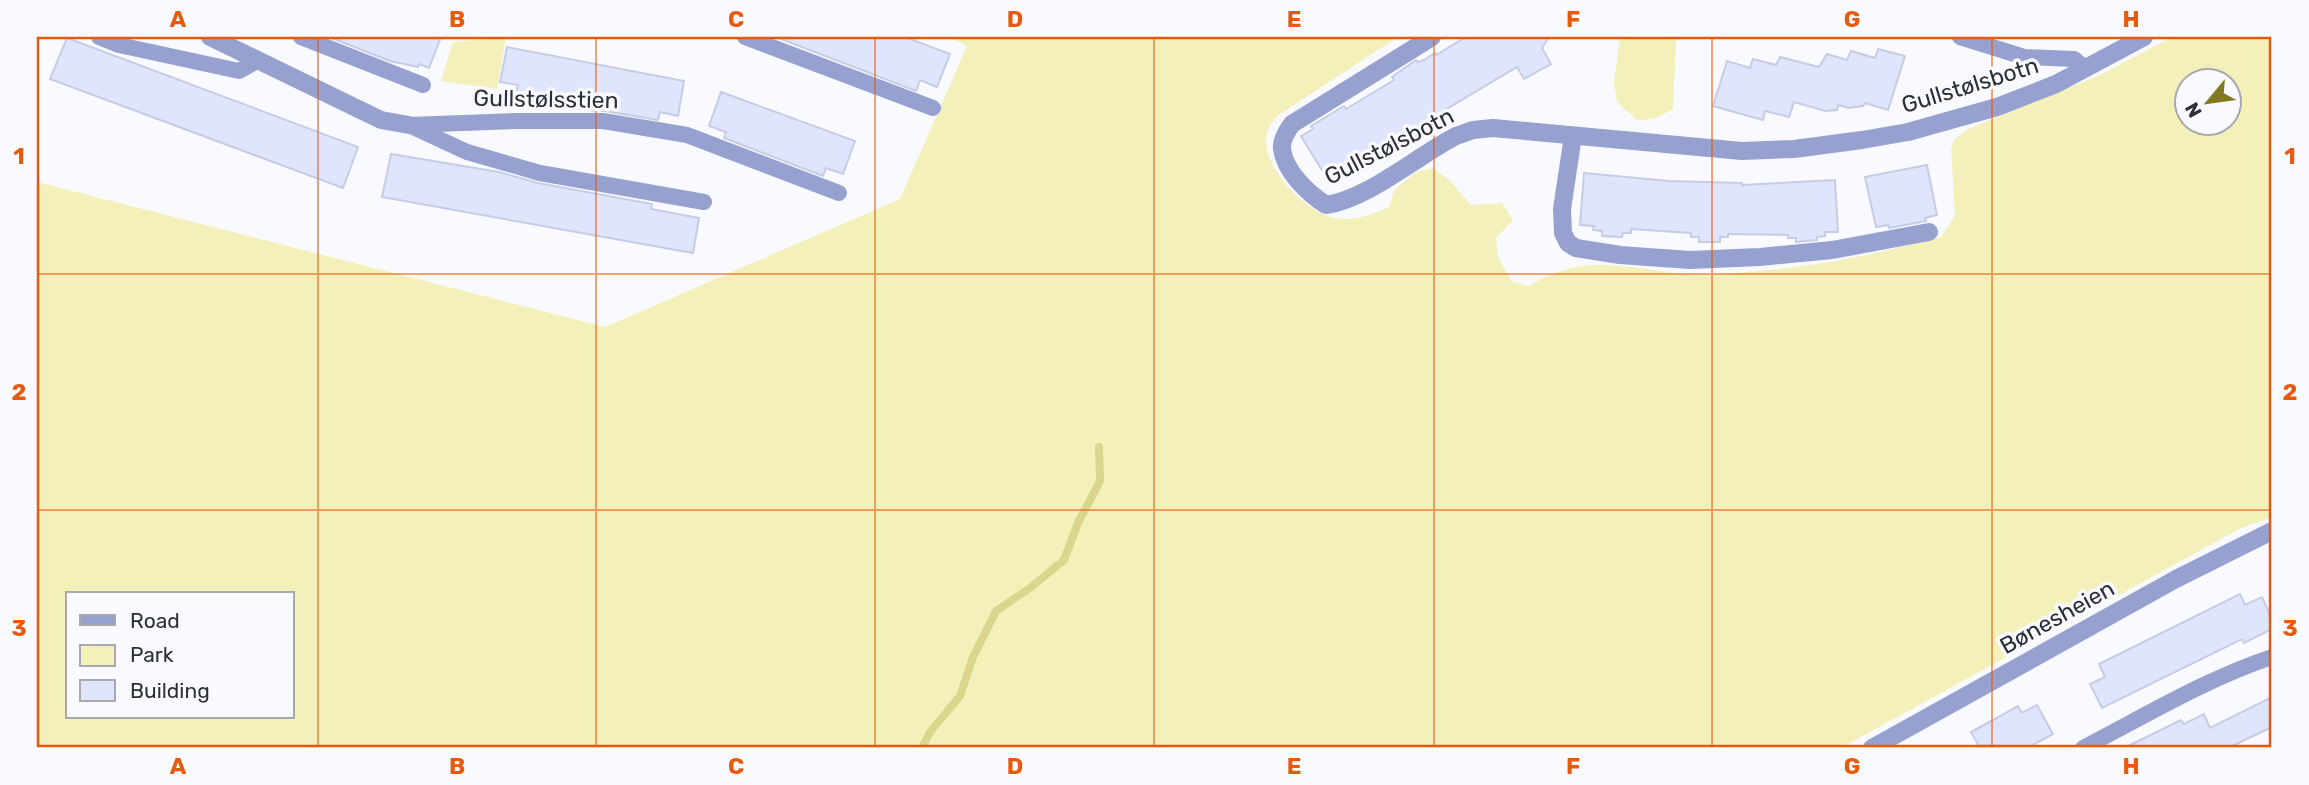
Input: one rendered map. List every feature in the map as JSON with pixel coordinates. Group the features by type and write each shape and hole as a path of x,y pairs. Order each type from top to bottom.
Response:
{"street":[{"name":"Gullstølsstien","path":"210,37 381,120 409,125"},
{"name":"Gullstølsbotn","path":"1432,37 1292,124 1284,135 1282,149 1291,170 1309,195 1326,205 1339,203 1360,194 1435,147 1473,130 1493,128 1742,151 1794,149 1908,132 1997,107 2056,84 2144,37"},
{"path":"1573,136 1562,209 1563,233 1568,243 1576,247 1620,255 1690,260 1832,250 1929,232"},
{"name":"Bønesheien","path":"1872,748 2176,579 2271,534"}],"lane":[{"path":"99,37 119,45 239,71 257,61"},
{"path":"301,37 423,85"},
{"path":"745,37 933,108"},
{"name":"Gullstølsbotn","path":"1960,37 2024,57 2074,59 2086,69"},
{"name":"Gullstølsstien","path":"409,125 603,121 687,135 839,193"},
{"name":"Gullstølsstien","path":"409,125 467,152 540,173 704,202"},
{"path":"2083,748 2193,691 2272,657"}],"green space":[{"path":"506,37 497,89 441,81 453,42"},
{"path":"949,37 1398,37 1277,116 1269,128 1266,142 1275,169 1296,195 1320,213 1339,219 1354,219 1389,207 1394,190 1416,172 1433,168 1450,181 1471,205 1502,203 1513,220 1496,238 1498,257 1512,282 1529,286 1549,275 1587,266 1623,266 1693,275 1726,274 1834,261 1941,237 1955,216 1951,149 1954,140 1968,129 2102,74 2172,37 2272,37 2272,517 2239,529 1841,748 37,748 37,182 605,327 900,199 967,46"},
{"path":"1620,37 1679,37 1676,42 1673,109 1656,118 1638,121 1617,102 1614,83"}],"building":[{"path":"329,37 441,37 429,68 419,64 418,67 390,61"},
{"path":"776,37 905,37 950,54 937,87 920,80 916,91"},
{"path":"1466,37 1549,37 1542,48 1551,64 1524,79 1517,67 1328,180 1301,136 1313,129 1311,126 1344,106 1346,109 1394,80 1392,77 1416,60 1424,60 1435,53 1436,55"},
{"path":"67,38 358,147 343,188 50,79"},
{"path":"507,47 684,81 678,116 660,112 658,120 515,97 518,85 500,82"},
{"path":"1878,49 1905,56 1888,110 1865,103 1863,106 1849,108 1838,105 1837,110 1825,111 1794,102 1789,117 1765,111 1763,120 1713,106 1727,61 1750,68 1753,59 1776,65 1780,57 1819,67 1827,54 1847,60 1851,51 1875,58"},
{"path":"721,92 855,141 843,174 826,168 823,176 724,138 726,132 709,126"},
{"path":"391,154 499,172 538,183 652,204 651,209 699,218 693,253 382,197"},
{"path":"1927,165 1937,215 1925,218 1926,221 1889,228 1888,225 1876,227 1865,177"},
{"path":"1584,173 1742,185 1835,180 1838,232 1825,232 1825,236 1817,237 1817,240 1796,242 1796,238 1788,238 1788,235 1728,234 1728,237 1720,237 1720,242 1699,242 1699,237 1691,237 1691,233 1631,229 1631,233 1623,233 1622,237 1602,236 1602,231 1593,230 1594,226 1580,225"},
{"path":"2240,594 2245,605 2262,597 2272,619 2272,629 2244,643 2242,639 2102,708 2090,684 2105,677 2099,664"},
{"path":"2272,697 2272,727 2228,748 2124,748 2181,720 2184,724 2204,714 2210,728"},
{"path":"2037,705 2053,734 2027,748 1980,748 1971,732 2018,706 2022,713"}],"waterway":[{"path":"922,748 930,732 960,696 973,657 996,611 1064,560 1078,523 1100,481 1099,447"}]}
